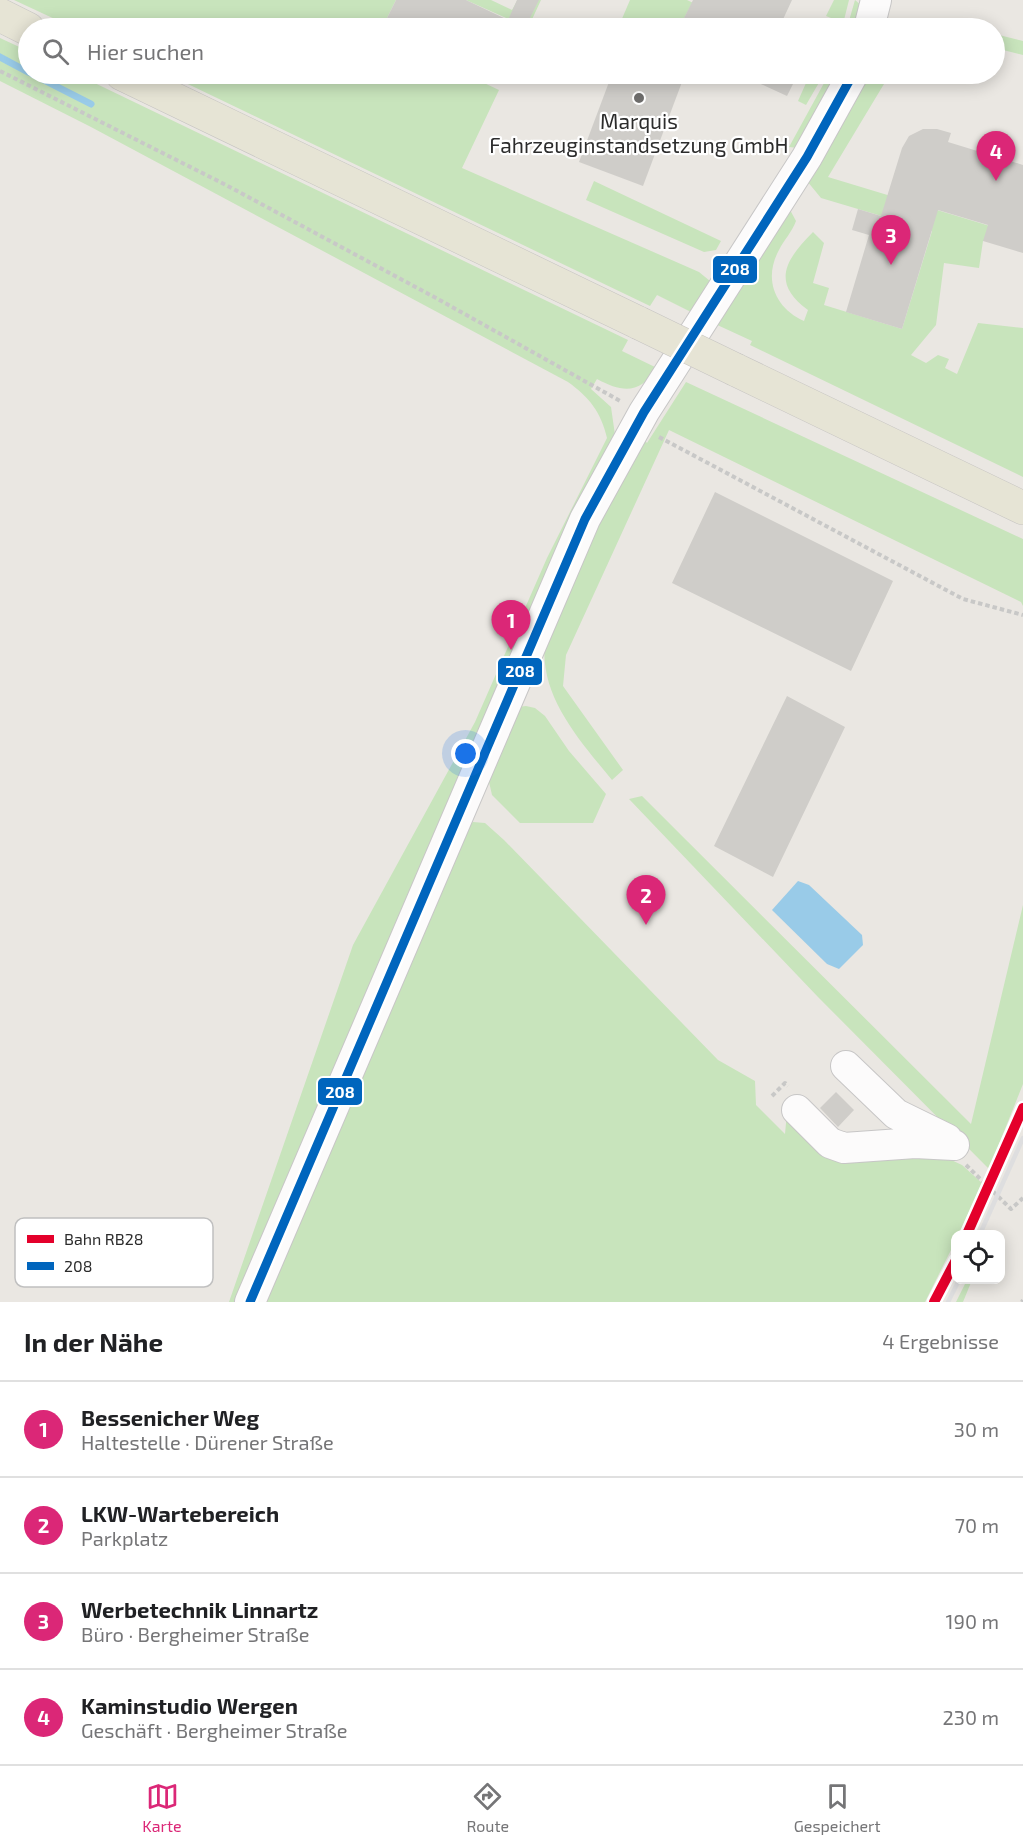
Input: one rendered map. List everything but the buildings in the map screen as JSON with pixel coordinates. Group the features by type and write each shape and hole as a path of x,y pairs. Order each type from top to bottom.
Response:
{"main road":[{"path":"0,15 18,24"},
{"path":"143,84 1023,508"}],"street":[{"path":"872,18 876,0"},
{"path":"250,1302 567,557 601,488 651,426 714,303 807,157 847,84"},
{"path":"797,1110 830,1143 844,1148 915,1143 954,1145 944,1136 905,1119 889,1109 846,1066"}],"path":[{"path":"0,71 18,80"},
{"path":"26,84 237,191 436,297 651,426 963,599 1023,615"}],"green space":[{"path":"14,0 396,0 387,18 53,18"},
{"path":"466,0 491,0 512,10 517,1 541,0 533,18 506,18"},
{"path":"630,0 687,0 725,18 709,18 689,9 684,18 622,18"},
{"path":"834,0 849,0 844,18 826,16"},
{"path":"855,0 862,6 859,18 850,18"},
{"path":"1005,36 1023,41 1023,55 1005,50"},
{"path":"0,38 18,46 18,84 97,84 628,340 622,351 657,368 651,377 637,387 623,389 597,379 591,389 611,407 615,435 240,1302 229,1302 353,945 475,722 547,558 607,438 593,406 568,382 91,127 0,81"},
{"path":"188,84 486,84 499,90 462,168 699,272 710,281 693,313 657,295 650,306"},
{"path":"806,84 818,84 806,105 798,101"},
{"path":"824,84 833,84 798,148 789,147"},
{"path":"863,84 884,84 828,177 1023,236 983,241 979,268 944,263 936,325 911,355 926,363 938,355 949,359 945,368 957,374 978,323 1023,328 1023,477 750,345 752,341 713,323 789,208 796,221 779,250 772,272 775,292 786,308 804,321 808,310 796,300 789,290 786,271 795,252 813,232 824,243 813,283 829,288 824,305 902,329 932,231 821,198 807,181"},
{"path":"594,181 721,241 716,250 704,252 586,200"},
{"path":"686,382 1023,539 1023,606 1021,602 669,430 566,655 563,686 623,770 612,780 572,729 552,692 546,672 544,651 547,629 641,436 647,443"},
{"path":"518,707 535,708 545,716 569,751 606,794 593,823 520,823 492,795 487,773"},
{"path":"642,796 971,1124 1023,905 1023,1084 989,1169 818,997 629,799"},
{"path":"473,822 485,823 718,1060 755,1081 756,1105 785,1134 787,1112 866,1159 949,1159 962,1165 982,1183 961,1230 951,1230 951,1250 925,1302 260,1302 466,826"},
{"path":"965,1284 970,1284 963,1302 956,1302"}],"water":[{"path":"798,881 809,885 862,935 863,945 839,969 827,964 772,910"}],"waterway":[{"path":"0,57 18,67"},
{"path":"52,84 91,104"}],"railway":[{"path":"982,1230 1023,1138"},
{"path":"948,1302 957,1284"}],"rail line":[{"name":"RB28","path":"969,1230 1023,1108"},
{"name":"RB28","path":"934,1302 951,1270"}],"transit line":[{"name":"208","path":"250,1302 585,519 644,412 807,157 847,84"}],"place":[{"name":"Marquis Fahrzeuginstandsetzung GmbH","path":"639,98"},
{"name":"Kaminstudio Wergen","path":"996,181"},
{"name":"Werbetechnik Linnartz","path":"891,265"},
{"name":"Bessenicher Weg","path":"511,650"},
{"name":"LKW-Wartebereich","path":"646,925"}]}
